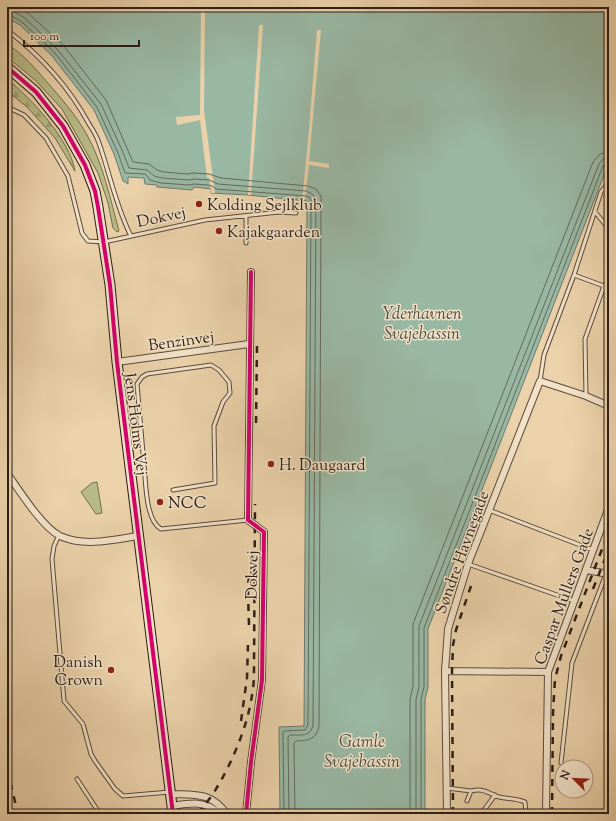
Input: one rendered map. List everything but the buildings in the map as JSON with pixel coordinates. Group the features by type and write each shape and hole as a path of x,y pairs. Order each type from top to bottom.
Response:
{"main road":[{"name":"Jens Holms Vej","path":"7,67 36,92 63,126 85,165 95,191 104,242 138,536 173,810"}],"street":[{"path":"248,520 251,272"},
{"name":"Benzinvej","path":"117,362 249,344"},
{"path":"540,381 586,396 609,406"},
{"name":"Søndre Havnegade","path":"447,814 445,671 448,629 468,564 540,381"},
{"path":"7,473 46,524 59,535 72,540 87,542 106,541 138,536"},
{"name":"Caspar Müllers Gade","path":"546,814 548,672 609,507"},
{"name":"Dokvej","path":"246,814 251,762 262,680 264,532 248,520"},
{"path":"586,570 607,574"},
{"path":"445,671 548,672"},
{"path":"171,793 199,795 210,798 220,805 227,814"},
{"path":"173,810 192,802 205,804 212,807 220,814"}],"lane":[{"path":"7,30 42,60 81,108 98,142 131,236"},
{"path":"7,107 24,115 46,138 68,176 82,233 88,241 104,242"},
{"path":"540,381 544,354 574,275 601,192 609,182"},
{"name":"Dokvej","path":"104,242 205,220 279,212 296,213"},
{"path":"595,212 609,228"},
{"path":"246,216 246,243"},
{"path":"574,275 609,287"},
{"path":"586,396 585,339 604,286 609,278"},
{"path":"173,490 215,483 214,426 223,402 230,393 229,382 219,370 211,365 147,374 142,377 137,384 150,514 158,527 161,529 248,520"},
{"path":"130,468 144,464"},
{"path":"489,510 593,550"},
{"path":"59,535 54,546 52,559 64,700 83,724 91,754 115,790 123,796 171,793"},
{"path":"468,564 574,601"},
{"path":"560,759 572,663 607,574"},
{"path":"77,779 100,814"},
{"path":"447,788 471,791 480,789 499,797 518,799 525,802 526,814"},
{"path":"466,800 471,791"},
{"path":"482,813 495,795"}],"green space":[{"path":"7,44 24,57 38,72 68,106 86,133 102,168 119,231 117,232 113,228 108,203 98,173 62,109 35,80 7,57"},
{"path":"7,79 38,108 58,133 72,159 75,171 55,138 27,107 7,91"},
{"path":"97,482 102,513 96,514 81,492 92,483"}],"water":[{"path":"7,7 609,7 609,162 428,629 428,688 425,699 425,814 280,814 279,727 304,726 307,201 211,193 211,189 194,187 192,190 157,187 157,185 145,184 144,178 128,177 128,184 123,181 114,154 94,110 52,56 20,25 7,18"}],"pier":[{"path":"201,7 205,7 204,111 215,193 211,193 209,178 207,178 200,120 177,125 176,117 200,115"},
{"path":"259,25 263,25 251,195 248,195"},
{"path":"317,30 321,30 309,161 329,164 329,168 309,165 305,200 302,200 308,141"}],"railway":[{"path":"256,423 257,345"},
{"path":"198,814 214,792 228,768 243,731 250,707 254,676 255,504"},
{"path":"552,814 553,712 555,679 561,656 609,531"},
{"path":"593,589 607,554"},
{"path":"249,569 249,625"},
{"path":"453,814 453,645 456,630 471,586"},
{"path":"241,721 247,678 248,645"},
{"path":"7,769 18,814"}],"cycle path":[{"path":"7,67 36,92 63,126 85,165 95,191 110,285 117,362 173,814"},
{"path":"246,814 251,762 262,680 264,532 248,520 251,272"}],"place":[{"name":"Kolding Sejlklub","path":"199,204"},
{"name":"Kajakgaarden","path":"219,231"},
{"name":"H. Daugaard","path":"271,464"},
{"name":"NCC","path":"160,502"},
{"name":"Danish Crown","path":"111,670"}],"water label":[{"name":"Yderhavnen Svajebassin","path":"422,323"},
{"name":"Gamle Svajebassin","path":"362,751"}]}
